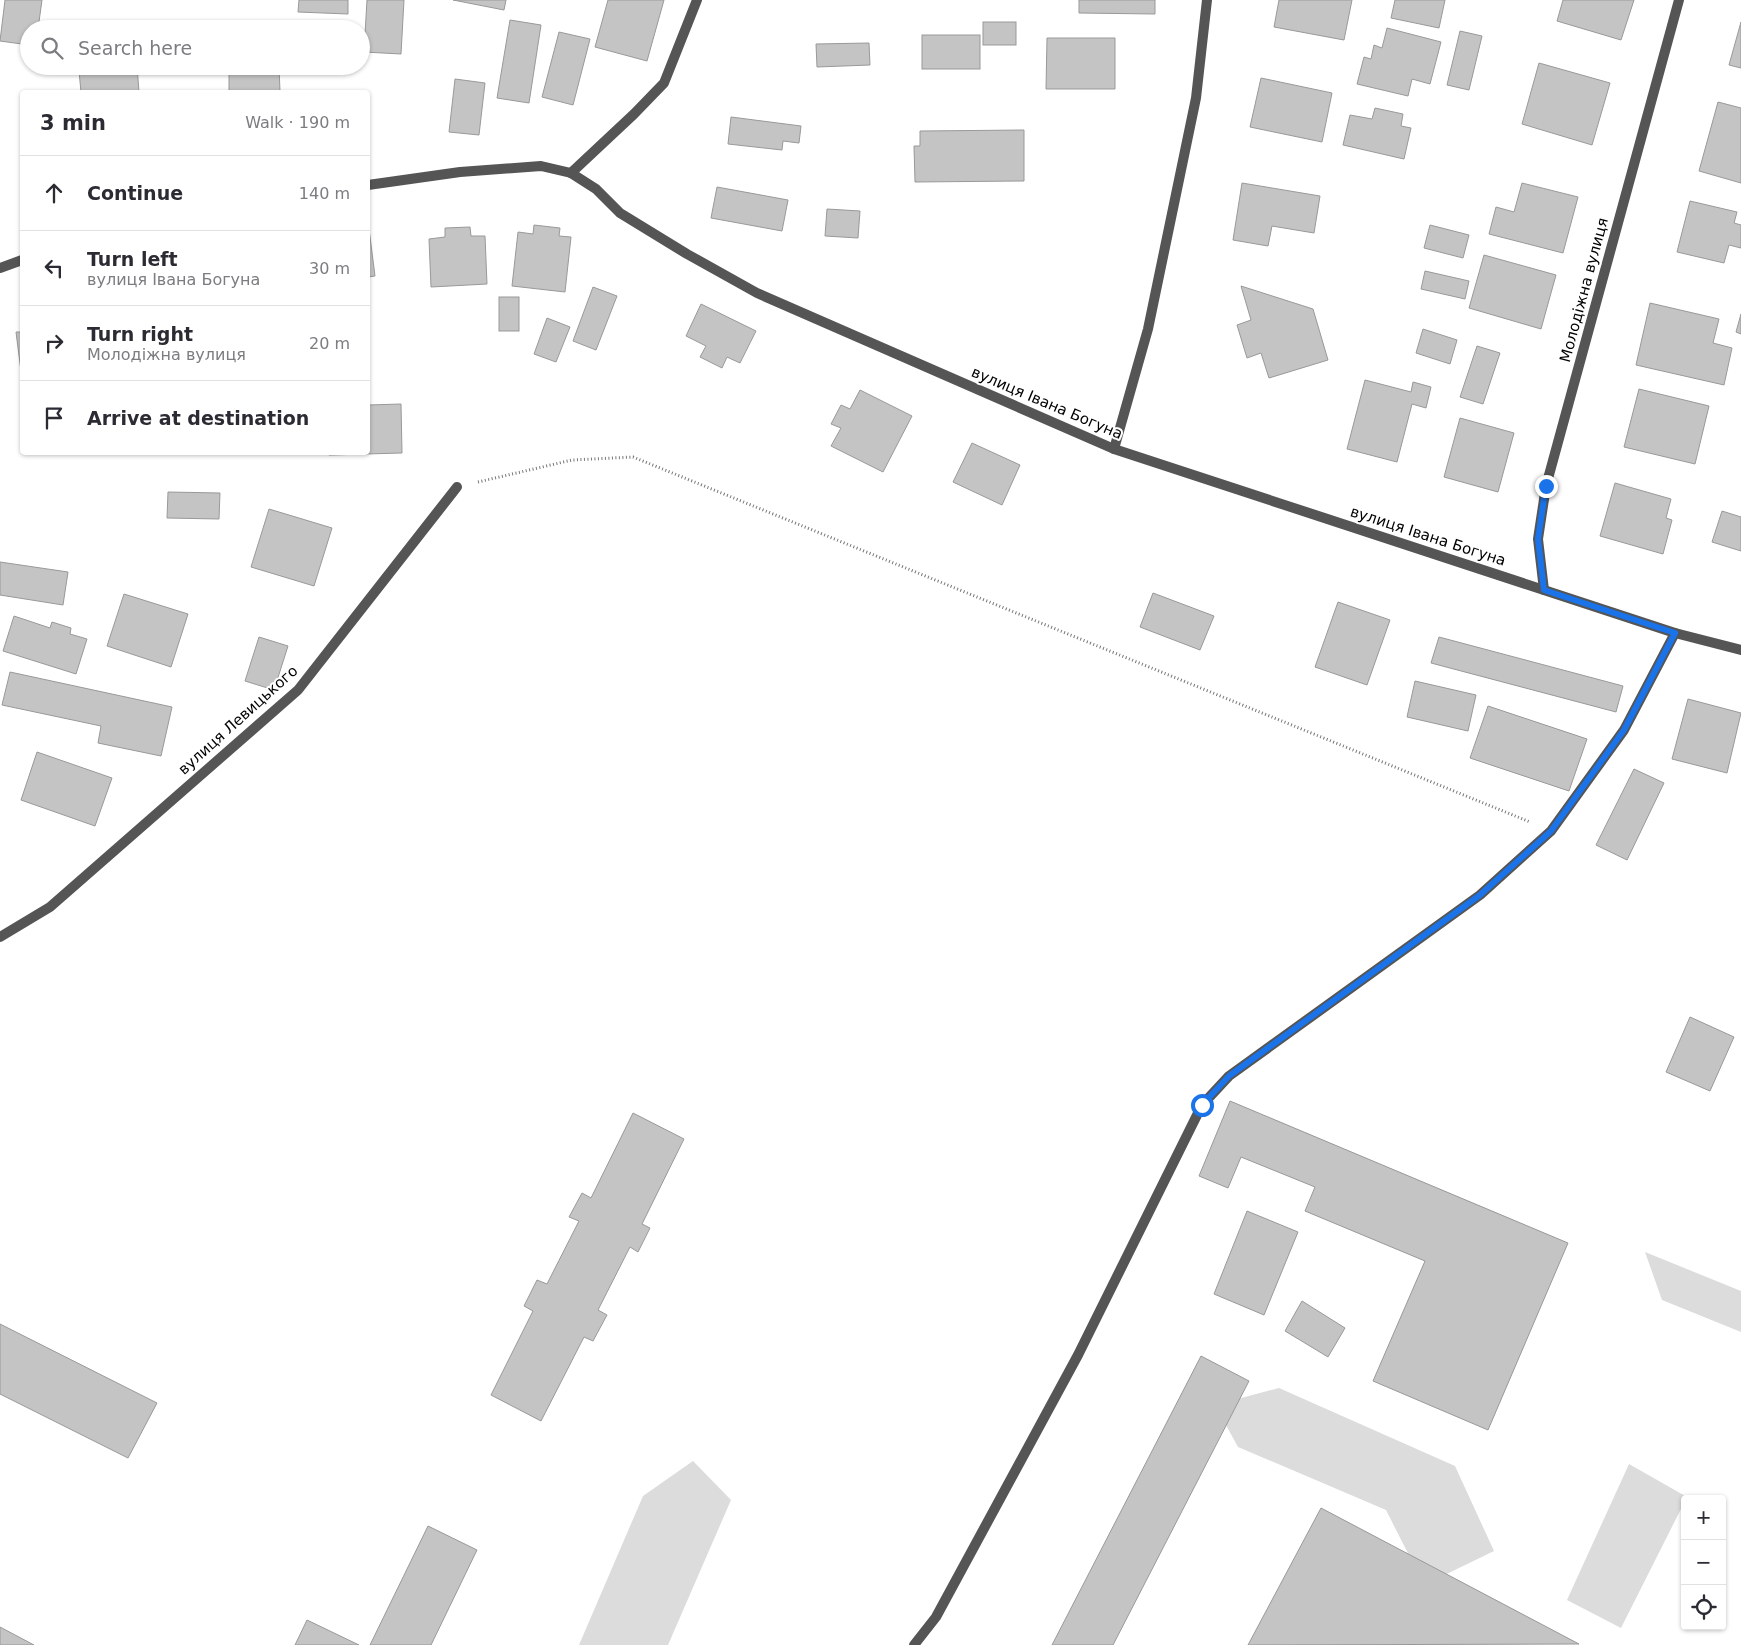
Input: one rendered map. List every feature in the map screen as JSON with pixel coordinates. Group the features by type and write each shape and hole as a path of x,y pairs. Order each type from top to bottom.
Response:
{"street":[{"path":"571,173 664,83 697,0"},
{"path":"1114,449 1148,329 1196,98 1208,0"},
{"name":"Молодіжна вулиця","path":"1544,590 1538,539 1546,486 1679,0"},
{"name":"вулиця Івана Богуна","path":"370,185 460,172 541,166 571,173 596,189 620,213 757,294 1114,449 1675,633 1741,650"},
{"path":"0,268 20,261"},
{"name":"вулиця Левицького","path":"0,937 50,907 298,690 457,487"},
{"path":"914,1645 936,1617 1078,1355 1202,1105 1229,1076 1480,895 1551,831 1624,730 1675,633"}],"path":[{"path":"457,487 572,460 633,457 1551,831"}],"shaded area":[{"path":"1645,1252 1741,1291 1741,1332 1662,1300"},
{"path":"1279,1388 1455,1466 1494,1551 1424,1585 1386,1510 1238,1447 1215,1405"},
{"path":"693,1461 731,1500 668,1645 579,1645 643,1496"},
{"path":"1629,1464 1683,1495 1681,1495 1681,1509 1621,1628 1567,1600"}],"building":[{"path":"5,0 42,0 39,20 20,20 20,44 0,41"},
{"path":"299,0 348,0 348,14 298,12"},
{"path":"367,0 404,0 401,54 370,52 370,20 366,20"},
{"path":"453,0 506,0 504,10"},
{"path":"608,0 664,0 647,61 595,47"},
{"path":"1079,0 1155,0 1155,14 1079,13"},
{"path":"1279,0 1352,0 1344,40 1274,27"},
{"path":"1395,0 1445,0 1439,28 1391,18"},
{"path":"1563,0 1634,0 1621,40 1557,21"},
{"path":"510,20 541,25 529,103 497,98"},
{"path":"983,22 1016,22 1016,45 983,45"},
{"path":"1741,22 1741,68 1729,65"},
{"path":"1387,28 1441,42 1430,84 1412,79 1408,96 1357,84 1364,57 1371,59 1374,45 1382,48"},
{"path":"1460,31 1482,36 1469,90 1447,85"},
{"path":"559,32 590,39 573,105 542,97"},
{"path":"922,35 980,35 980,69 922,69"},
{"path":"1047,38 1115,38 1115,89 1046,89"},
{"path":"869,43 870,65 817,67 816,44"},
{"path":"1539,63 1610,83 1592,145 1522,124"},
{"path":"79,75 138,75 139,90 81,90"},
{"path":"229,75 279,75 280,90 229,90"},
{"path":"1261,78 1332,93 1322,142 1250,127"},
{"path":"455,79 485,83 479,135 449,132"},
{"path":"1718,102 1741,108 1741,183 1699,171"},
{"path":"1375,108 1403,114 1401,126 1411,128 1404,159 1343,145 1350,115 1372,119"},
{"path":"731,117 801,126 799,143 783,141 782,150 728,144"},
{"path":"1024,130 1024,181 915,182 914,146 920,146 920,131"},
{"path":"1242,183 1320,196 1314,233 1272,226 1268,246 1233,240"},
{"path":"1522,183 1578,197 1563,253 1489,234 1496,207 1514,212"},
{"path":"717,187 788,200 782,231 711,218"},
{"path":"1690,201 1737,212 1734,223 1741,225 1741,248 1729,245 1724,263 1677,252"},
{"path":"827,209 860,211 858,238 825,236"},
{"path":"534,225 560,228 559,236 571,237 565,292 512,286 518,232 533,234"},
{"path":"1430,225 1469,235 1463,258 1424,248"},
{"path":"470,227 471,236 485,236 487,284 431,287 429,239 445,237 445,228"},
{"path":"370,237 375,276 370,277"},
{"path":"1484,255 1556,275 1541,329 1469,308"},
{"path":"1425,271 1469,281 1465,299 1421,289"},
{"path":"1241,286 1313,309 1328,360 1269,378 1261,353 1247,358 1237,325 1251,320"},
{"path":"593,287 617,296 596,350 573,341"},
{"path":"499,297 519,297 519,331 499,331"},
{"path":"1650,303 1719,319 1713,343 1732,348 1724,385 1636,365"},
{"path":"701,304 756,331 740,363 727,357 722,368 700,357 706,346 686,336"},
{"path":"1741,314 1741,334 1736,332"},
{"path":"547,318 570,327 556,362 534,354"},
{"path":"1423,329 1457,340 1450,364 1416,353"},
{"path":"16,332 20,332 20,363"},
{"path":"1477,346 1500,353 1483,404 1460,397"},
{"path":"1365,380 1411,392 1413,382 1431,387 1426,408 1412,404 1397,462 1347,449"},
{"path":"1639,389 1709,406 1695,464 1624,447"},
{"path":"860,390 912,416 883,472 831,446 841,428 831,424 841,405 850,409"},
{"path":"401,404 402,453 370,454 370,405"},
{"path":"1460,418 1514,433 1498,492 1444,477"},
{"path":"972,443 1020,465 1002,505 953,482"},
{"path":"1615,483 1671,499 1666,518 1672,520 1663,554 1600,536"},
{"path":"168,492 220,493 219,519 167,518"},
{"path":"269,509 332,528 314,586 251,567"},
{"path":"1722,511 1741,517 1741,551 1712,542"},
{"path":"0,562 68,572 63,605 0,595"},
{"path":"1153,593 1214,616 1200,650 1140,627"},
{"path":"124,594 188,614 171,667 107,646"},
{"path":"1338,602 1390,620 1367,685 1315,667"},
{"path":"14,616 50,628 52,622 71,628 70,634 87,639 76,674 3,651"},
{"path":"259,637 288,646 274,690 245,681"},
{"path":"1439,637 1623,686 1616,712 1431,663"},
{"path":"10,672 172,707 161,756 98,743 101,726 2,705"},
{"path":"1415,681 1476,695 1468,731 1407,717"},
{"path":"1688,699 1741,713 1727,773 1672,759"},
{"path":"1488,706 1587,739 1569,791 1470,758"},
{"path":"37,752 112,778 95,826 21,800"},
{"path":"1634,769 1664,783 1627,860 1596,845"},
{"path":"1690,1017 1734,1037 1710,1091 1666,1072"},
{"path":"1230,1101 1568,1243 1488,1430 1373,1381 1425,1261 1305,1211 1315,1187 1241,1157 1228,1188 1199,1176"},
{"path":"633,1113 684,1139 642,1224 650,1228 638,1252 630,1247 598,1310 607,1315 593,1341 584,1337 541,1421 491,1395 533,1311 524,1306 537,1280 547,1284 579,1221 569,1217 582,1193 591,1198"},
{"path":"1247,1211 1298,1232 1264,1315 1214,1294"},
{"path":"1302,1301 1345,1328 1328,1357 1285,1331"},
{"path":"0,1324 157,1403 128,1458 0,1394"},
{"path":"1201,1356 1249,1381 1113,1645 1052,1645"},
{"path":"1321,1508 1579,1644 1248,1645"},
{"path":"428,1526 477,1550 431,1645 370,1645"},
{"path":"307,1620 359,1645 295,1645"},
{"path":"0,1627 34,1645 0,1645"}],"route":[{"path":"1202,1105 1229,1076 1480,895 1551,831 1624,730 1675,633 1544,590 1538,539 1546,486"}]}
